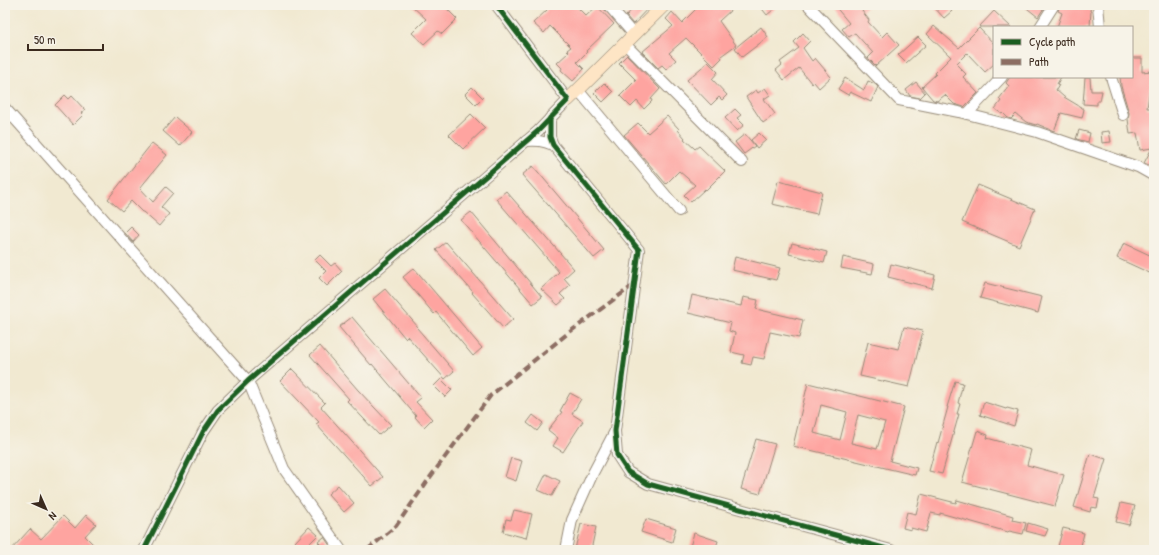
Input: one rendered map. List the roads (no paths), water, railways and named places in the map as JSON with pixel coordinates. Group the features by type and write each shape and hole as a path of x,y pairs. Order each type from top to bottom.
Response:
{"main road":[{"path":"568,100 664,5"}],"street":[{"path":"144,550 203,432 218,410 248,381 526,141 568,100 496,5"},
{"path":"608,5 629,39 742,162"},
{"path":"808,5 899,100 967,114 1036,132 1138,166 1154,176"},
{"path":"1041,26 1054,5"},
{"path":"1098,5 1100,26"},
{"path":"967,114 1001,78"},
{"path":"1111,78 1123,115"},
{"path":"578,90 679,211"},
{"path":"6,110 248,381 284,469 341,550"},
{"path":"550,118 550,137 553,145 639,250 615,431 617,455 628,472 648,484 891,550"},
{"path":"526,141 543,141 553,145"},
{"path":"566,550 572,520 593,473 615,431"}]}
